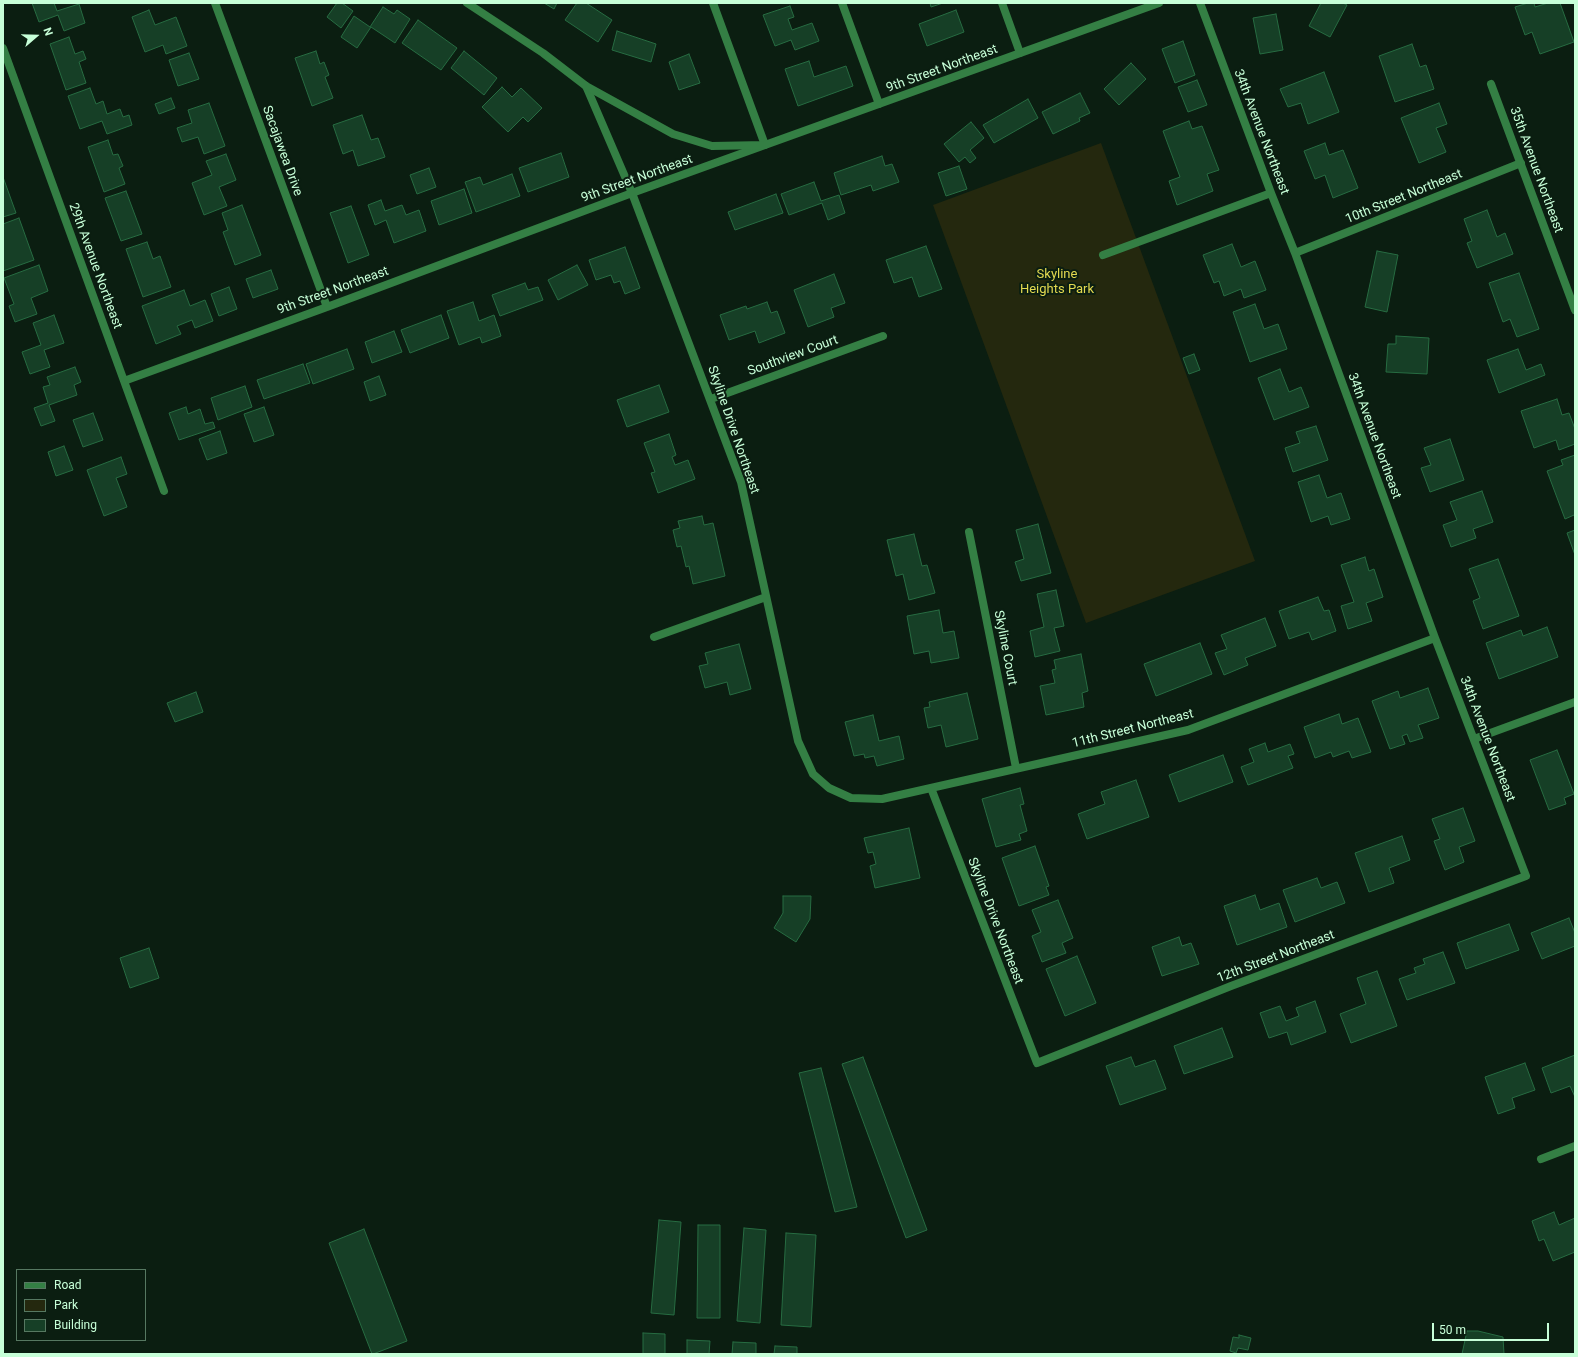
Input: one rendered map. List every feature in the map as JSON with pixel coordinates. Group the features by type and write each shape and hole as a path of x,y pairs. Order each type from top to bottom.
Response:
{"street":[{"name":"Sacajawea Drive","path":"215,3 327,307"},
{"name":"Skyline Drive Northeast","path":"467,3 543,53 586,86 673,134 712,146 765,145"},
{"path":"713,3 765,145"},
{"path":"842,3 879,104"},
{"path":"1002,3 1020,54"},
{"name":"9th Street Northeast","path":"124,381 632,193 1160,3"},
{"name":"34th Avenue Northeast","path":"1200,3 1271,194 1295,253 1435,638 1526,876"},
{"name":"29th Avenue Northeast","path":"3,48 164,491"},
{"name":"35th Avenue Northeast","path":"1491,84 1575,310"},
{"name":"Skyline Drive Northeast","path":"586,86 632,193 711,399 741,482 798,741 813,774 829,788"},
{"name":"10th Street Northeast","path":"1295,253 1521,162"},
{"path":"1103,255 1271,194"},
{"name":"Southview Court","path":"711,399 883,336"},
{"name":"Skyline Court","path":"969,532 1016,768"},
{"path":"654,637 766,597"},
{"name":"11th Street Northeast","path":"829,788 851,798 882,799 1188,730 1435,638"},
{"path":"1474,739 1575,702"},
{"name":"Skyline Drive Northeast","path":"931,788 1037,1063"},
{"name":"12th Street Northeast","path":"1037,1063 1231,986 1526,876"},
{"path":"1541,1159 1575,1146"}],"green space":[{"name":"Skyline Heights Park","path":"1101,143 1255,561 1086,623 933,205"}],"building":[{"path":"32,3 54,3 57,11 79,4 85,23 64,31 58,15 39,22"},
{"path":"337,3 342,3 353,11 341,28 327,17"},
{"path":"544,3 557,3 554,9"},
{"path":"577,3 586,3 612,20 598,42 565,20"},
{"path":"930,3 943,3 931,7"},
{"path":"1321,3 1343,3 1347,5 1330,37 1309,26"},
{"path":"1528,3 1534,3 1535,7 1548,3 1560,3 1574,42 1540,54 1532,32 1525,35 1515,7"},
{"path":"790,6 794,17 788,19 792,30 812,23 819,41 795,50 791,40 775,46 763,15"},
{"path":"383,7 394,14 397,10 410,19 395,43 371,27 357,48 341,37 354,16 370,27"},
{"path":"149,10 155,25 176,17 187,46 166,54 163,45 145,52 132,17"},
{"path":"956,10 964,32 927,46 919,24"},
{"path":"1276,14 1283,50 1260,54 1253,18"},
{"path":"418,20 457,48 441,70 402,43"},
{"path":"617,31 656,44 651,62 612,50"},
{"path":"69,37 75,54 83,51 86,59 79,62 86,83 66,90 50,44"},
{"path":"1183,41 1195,75 1175,83 1162,49"},
{"path":"1412,44 1420,67 1426,65 1434,89 1395,102 1379,56"},
{"path":"316,51 320,64 324,62 329,75 325,77 333,98 312,106 295,58"},
{"path":"464,51 497,78 484,95 451,68"},
{"path":"189,53 199,79 178,86 169,60"},
{"path":"689,54 700,83 679,90 669,62"},
{"path":"809,61 814,77 846,66 853,86 798,106 785,69"},
{"path":"1131,63 1146,79 1119,105 1104,89"},
{"path":"1324,72 1339,112 1308,124 1301,103 1288,107 1280,89"},
{"path":"1197,80 1207,105 1188,112 1178,87"},
{"path":"502,87 512,97 521,88 542,108 528,122 523,117 508,132 482,107"},
{"path":"90,88 96,104 103,101 107,114 120,109 123,117 129,115 132,125 107,134 102,121 80,129 68,96"},
{"path":"1080,93 1090,113 1079,118 1080,121 1053,134 1042,112"},
{"path":"171,98 175,108 159,114 155,104"},
{"path":"1028,99 1038,118 994,143 983,125"},
{"path":"209,103 225,146 204,154 198,137 182,142 177,128 192,123 188,110"},
{"path":"1439,103 1447,124 1436,128 1446,152 1419,163 1401,118"},
{"path":"362,115 371,140 378,138 385,157 358,166 353,150 343,154 333,125"},
{"path":"1189,121 1192,129 1202,126 1219,170 1207,174 1213,191 1177,205 1169,181 1180,177 1163,131"},
{"path":"971,122 984,138 970,150 976,158 970,163 965,157 959,162 944,144"},
{"path":"108,140 113,155 118,154 123,166 119,168 125,184 104,192 88,147"},
{"path":"1325,143 1329,155 1343,150 1358,188 1333,198 1325,175 1315,179 1304,151"},
{"path":"561,153 569,177 528,192 519,168"},
{"path":"226,154 236,180 219,187 227,206 204,215 192,183 212,175 206,161"},
{"path":"882,156 885,166 892,164 899,182 873,191 871,185 841,195 834,173"},
{"path":"959,166 967,189 946,196 938,173"},
{"path":"429,168 436,187 417,194 410,175"},
{"path":"512,174 520,196 476,212 465,182 480,177 483,185"},
{"path":"3,177 16,213 3,217"},
{"path":"814,182 821,201 839,195 845,213 828,220 822,203 789,215 781,194"},
{"path":"464,189 472,213 439,225 431,201"},
{"path":"126,191 142,234 121,241 105,198"},
{"path":"776,194 783,213 735,230 728,212"},
{"path":"381,200 385,211 402,205 406,215 419,210 426,231 394,243 386,220 375,225 368,205"},
{"path":"242,205 261,255 235,265 223,232 228,230 222,213"},
{"path":"351,206 369,255 348,263 330,213"},
{"path":"1487,210 1497,237 1505,233 1513,254 1477,268 1467,243 1472,241 1464,219"},
{"path":"19,218 34,260 3,271 3,224"},
{"path":"147,242 153,259 160,256 171,287 143,297 126,249"},
{"path":"1232,244 1241,267 1255,261 1266,290 1244,298 1241,289 1224,296 1219,281 1214,283 1203,255"},
{"path":"926,246 942,289 919,297 912,277 894,283 886,260"},
{"path":"625,247 640,288 625,294 620,281 614,283 611,275 596,280 589,260"},
{"path":"1377,251 1398,255 1387,312 1365,307"},
{"path":"39,265 48,291 31,298 37,314 15,322 9,306 14,304 4,278"},
{"path":"577,265 588,285 558,300 548,280"},
{"path":"271,270 278,289 253,298 246,279"},
{"path":"1519,273 1539,329 1517,337 1510,319 1503,322 1489,283"},
{"path":"834,274 845,303 831,308 834,317 808,327 794,290"},
{"path":"525,283 528,290 538,287 543,300 500,316 492,295"},
{"path":"229,287 237,309 219,316 211,294"},
{"path":"184,290 190,306 205,300 213,321 195,328 192,320 177,326 181,334 156,344 142,306"},
{"path":"473,302 479,321 494,315 501,336 482,343 480,337 459,345 447,311"},
{"path":"767,302 771,313 777,311 785,333 759,343 755,331 729,340 720,315 746,306 747,309"},
{"path":"1255,304 1264,329 1278,324 1287,349 1250,362 1233,312"},
{"path":"54,315 64,343 44,350 50,367 30,374 22,352 41,345 33,323"},
{"path":"441,315 449,338 410,353 401,330"},
{"path":"394,331 402,352 372,363 365,342"},
{"path":"1396,336 1429,338 1427,374 1386,372 1388,344 1396,344"},
{"path":"347,349 354,369 313,384 306,364"},
{"path":"1518,349 1526,370 1541,364 1545,375 1499,393 1487,360"},
{"path":"1194,354 1200,370 1189,374 1183,358"},
{"path":"303,364 310,383 264,399 257,380"},
{"path":"75,367 81,382 74,385 77,395 49,405 55,421 41,426 34,408 48,403 43,387 50,385 47,377"},
{"path":"1280,369 1289,392 1301,387 1309,407 1274,420 1258,378"},
{"path":"379,376 386,395 370,401 364,382"},
{"path":"659,385 669,412 627,427 617,400"},
{"path":"245,386 252,407 218,420 211,398"},
{"path":"1557,399 1562,415 1569,413 1575,429 1575,444 1559,450 1556,440 1534,448 1521,411"},
{"path":"186,407 188,414 200,409 205,424 213,422 215,428 179,440 169,413"},
{"path":"264,407 274,435 254,442 244,414"},
{"path":"93,413 103,440 83,447 73,420"},
{"path":"1316,426 1328,460 1293,472 1285,448 1300,443 1296,432"},
{"path":"220,431 227,453 207,460 199,439"},
{"path":"669,434 676,455 672,457 675,465 688,460 695,479 658,493 651,473 655,472 644,443"},
{"path":"1450,439 1464,480 1430,492 1421,468 1431,465 1424,448"},
{"path":"64,446 73,470 56,476 48,452"},
{"path":"1575,455 1575,518 1574,515 1565,519 1547,471 1563,465 1561,460"},
{"path":"121,457 127,474 116,478 127,507 104,516 87,470"},
{"path":"1319,475 1327,498 1341,493 1350,519 1331,525 1328,516 1311,522 1298,482"},
{"path":"1482,491 1493,522 1473,529 1476,538 1451,547 1443,525 1457,520 1450,502"},
{"path":"702,516 704,525 713,523 725,576 693,584 689,566 686,567 681,546 677,547 673,530 680,528 678,521"},
{"path":"1038,524 1051,573 1021,581 1015,562 1024,559 1016,530"},
{"path":"1575,530 1575,555 1567,533"},
{"path":"914,534 922,566 927,565 935,593 909,600 903,574 896,576 887,540"},
{"path":"1365,557 1369,571 1374,569 1383,597 1366,603 1372,621 1348,629 1341,606 1354,602 1341,565"},
{"path":"1498,559 1519,616 1483,629 1473,601 1480,598 1469,569"},
{"path":"1056,590 1064,626 1054,628 1060,651 1035,657 1030,631 1044,627 1037,594"},
{"path":"1318,597 1324,611 1329,610 1336,631 1312,640 1309,632 1289,639 1279,611"},
{"path":"939,610 943,633 954,631 959,658 931,663 929,651 914,654 907,616"},
{"path":"1265,618 1276,646 1245,658 1248,665 1224,675 1215,653 1227,649 1221,635"},
{"path":"1547,627 1558,657 1499,679 1486,643 1521,630 1523,636"},
{"path":"1200,643 1212,674 1156,696 1144,664"},
{"path":"739,644 751,689 730,695 727,682 705,688 699,666 708,664 705,653"},
{"path":"1081,654 1088,691 1082,693 1084,707 1046,715 1040,686 1055,683 1052,670 1056,669 1054,660"},
{"path":"1428,688 1439,718 1418,725 1423,738 1410,742 1407,734 1402,736 1405,744 1390,749 1372,701 1398,691 1400,698"},
{"path":"196,692 203,712 175,722 167,703"},
{"path":"967,693 978,739 946,747 941,725 928,728 924,708 930,707 929,702"},
{"path":"1339,714 1342,724 1358,718 1371,752 1352,758 1349,751 1333,757 1331,752 1315,758 1304,727"},
{"path":"873,715 879,741 899,736 904,759 877,766 874,756 865,758 864,754 854,756 845,722"},
{"path":"1265,743 1268,752 1290,744 1294,754 1288,756 1293,768 1248,785 1241,767 1254,762 1249,749"},
{"path":"1557,750 1574,794 1564,798 1566,804 1549,810 1530,760"},
{"path":"1223,755 1233,782 1179,802 1169,775"},
{"path":"1136,780 1149,817 1087,839 1078,814 1105,804 1101,792"},
{"path":"1020,788 1024,804 1020,805 1027,831 1019,834 1021,840 996,847 982,799"},
{"path":"1463,808 1475,841 1459,847 1464,862 1445,870 1434,841 1440,839 1432,819"},
{"path":"909,828 920,878 875,888 870,866 876,864 873,852 868,853 864,838"},
{"path":"1402,836 1410,860 1389,868 1394,883 1369,892 1355,853"},
{"path":"1035,846 1049,886 1046,887 1049,895 1019,906 1002,858"},
{"path":"1317,878 1321,888 1337,882 1345,903 1295,922 1283,890"},
{"path":"1255,895 1260,910 1279,903 1287,927 1237,945 1224,906"},
{"path":"783,896 811,896 810,919 796,942 774,928 783,913"},
{"path":"1058,900 1073,938 1062,943 1066,953 1042,962 1032,936 1041,932 1032,910"},
{"path":"1569,918 1575,933 1575,946 1542,959 1531,933"},
{"path":"1509,924 1519,950 1466,969 1457,943"},
{"path":"1179,937 1182,946 1191,943 1199,964 1162,976 1152,947"},
{"path":"149,948 159,978 130,988 120,958"},
{"path":"1443,952 1455,983 1407,1000 1399,979 1416,973 1414,968 1425,964 1423,959"},
{"path":"1077,956 1096,1003 1065,1016 1046,969"},
{"path":"1377,971 1397,1026 1351,1043 1340,1014 1366,1004 1357,978"},
{"path":"1315,1001 1326,1032 1291,1045 1287,1032 1269,1038 1260,1013 1280,1006 1286,1021 1299,1016 1296,1008"},
{"path":"1222,1028 1233,1057 1184,1074 1174,1046"},
{"path":"1575,1055 1575,1097 1570,1086 1551,1093 1542,1068"},
{"path":"863,1057 927,1230 906,1238 842,1064"},
{"path":"1131,1057 1135,1067 1155,1060 1166,1089 1120,1105 1106,1066"},
{"path":"1525,1063 1535,1090 1512,1098 1515,1108 1498,1114 1485,1077"},
{"path":"821,1068 857,1207 835,1212 799,1073"},
{"path":"1554,1212 1559,1225 1575,1218 1575,1252 1553,1261 1544,1239 1539,1241 1532,1221"},
{"path":"659,1220 681,1222 674,1315 651,1313"},
{"path":"698,1225 720,1225 720,1318 697,1318"},
{"path":"744,1228 766,1230 760,1323 737,1321"},
{"path":"364,1229 407,1341 373,1354 329,1243"},
{"path":"786,1233 816,1235 811,1327 781,1325"},
{"path":"1467,1331 1478,1331 1503,1337 1504,1354 1462,1354"},
{"path":"643,1333 665,1334 665,1354 643,1354"},
{"path":"1239,1335 1251,1338 1248,1350 1238,1348 1236,1353 1230,1351 1233,1337 1239,1338"},
{"path":"687,1340 710,1341 709,1354 687,1354"},
{"path":"733,1342 756,1343 756,1354 732,1354"},
{"path":"775,1346 797,1347 797,1354 774,1354"}]}
